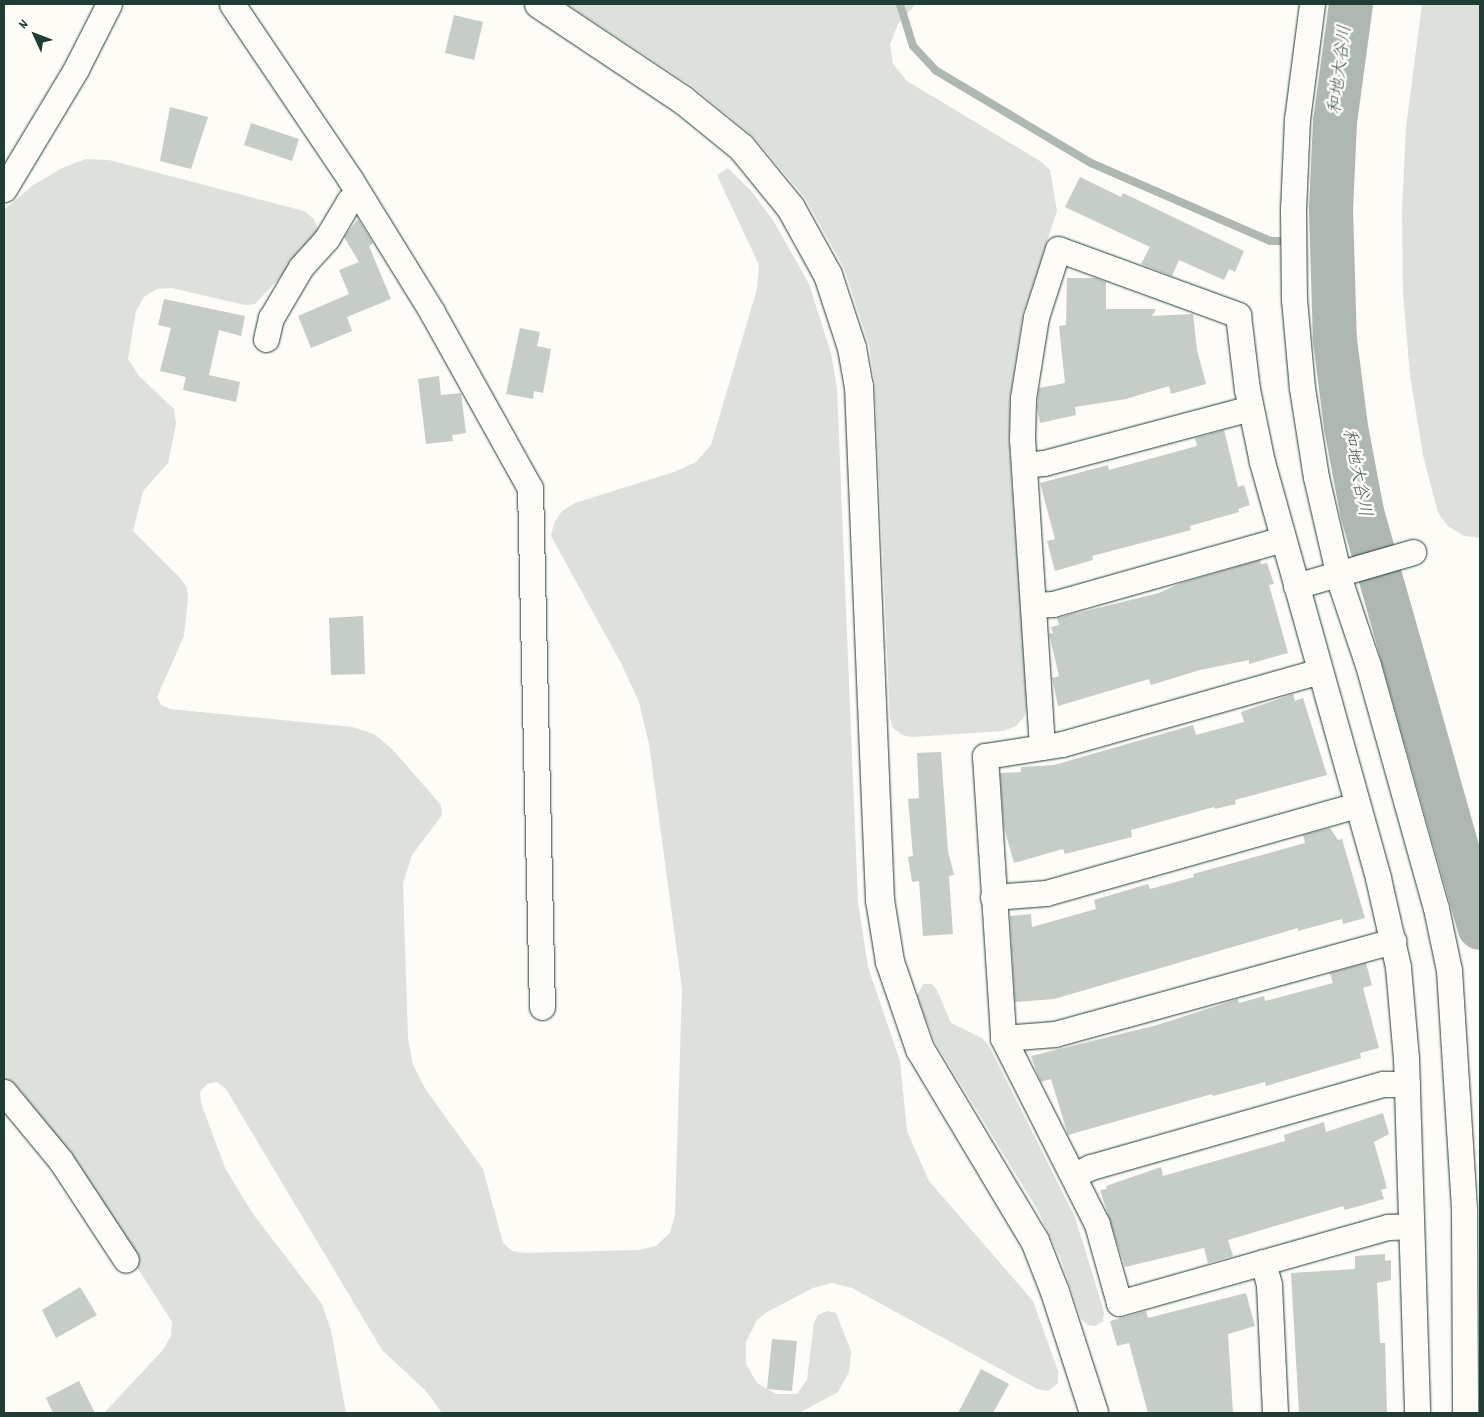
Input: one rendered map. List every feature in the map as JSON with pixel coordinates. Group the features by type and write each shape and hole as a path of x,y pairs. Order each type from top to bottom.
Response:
{"street":[{"path":"4,189 76,69 109,4"},
{"path":"232,4 359,194 432,312 530,488 542,1007"},
{"path":"539,4 683,100 742,148 791,208 828,275 852,348 860,396 880,900 890,962 906,1014 924,1056 1035,1241 1055,1292 1094,1413"},
{"path":"1312,4 1294,164 1294,299 1308,433 1342,573 1431,889 1450,970 1464,1210 1465,1413"},
{"path":"266,338 271,318 301,267 327,238 349,201 359,194"},
{"path":"1042,747 1024,465 1023,398 1028,357 1036,317 1058,249 1238,315 1250,408 1283,539 1393,941 1403,1012 1407,1084 1417,1413"},
{"path":"1024,465 1044,463 1250,408"},
{"path":"1033,605 1053,604 1283,539"},
{"path":"1296,586 1411,553"},
{"path":"1320,671 1042,747 985,756 1003,1038 1097,1224 1119,1303 1388,1227 1411,1226"},
{"path":"994,896 1046,893 1357,805"},
{"path":"1003,1038 1055,1034 1393,941"},
{"path":"1073,1176 1091,1167 1383,1084 1407,1084"},
{"path":"4,1092 61,1161 126,1260"},
{"path":"1263,1262 1269,1285 1275,1413"}],"shaded area":[{"path":"567,4 916,4 898,24 890,44 893,64 907,81 1040,161 1050,170 1057,211 1023,314 1010,397 1009,440 1027,704 1024,717 1016,726 1003,731 912,737 902,735 893,728 890,718 875,384 869,345 844,268 805,198 754,137 692,86"},
{"path":"1422,4 1480,4 1480,538 1464,536 1448,526 1438,513 1423,455 1410,375 1403,293 1402,210 1406,128"},
{"path":"86,159 109,160 304,211 314,219 318,230 313,242 255,304 245,305 172,288 157,289 144,297 136,311 128,359 139,376 174,409 176,424 168,463 143,491 133,531 180,578 187,588 188,598 184,636 157,697 161,705 170,709 352,727 374,734 392,749 441,805 442,815 412,855 403,883 408,1039 413,1065 426,1090 483,1169 503,1243 512,1251 524,1253 639,1250 656,1246 670,1233 675,1215 682,989 649,744 639,702 621,663 551,536 554,523 562,511 575,503 674,472 696,462 711,445 757,289 759,265 717,175 728,168 751,191 773,220 809,284 831,353 837,389 858,902 868,967 900,1061 907,1131 929,1181 1033,1301 1058,1371 1058,1383 1048,1391 1037,1389 852,1288 832,1283 813,1288 767,1312 757,1320 746,1342 746,1364 757,1383 776,1394 797,1394 807,1380 814,1323 818,1315 827,1311 836,1313 851,1351 849,1372 838,1392 799,1413 442,1413 425,1390 382,1350 226,1089 217,1082 207,1084 200,1092 201,1103 225,1168 253,1214 322,1304 331,1330 346,1413 104,1413 163,1350 171,1336 172,1322 66,1156 4,1080 4,210 32,186 62,168"},
{"path":"923,984 932,984 937,990 951,1023 982,1038 989,1046 1075,1217 1104,1312 1103,1321 1095,1326 1087,1325 1081,1318 1061,1260 1037,1209 935,1042 917,996"}],"building":[{"path":"454,15 483,22 474,60 445,53"},
{"path":"170,107 208,117 191,169 160,161"},
{"path":"251,123 299,139 292,161 244,145"},
{"path":"1080,177 1121,197 1123,193 1244,251 1235,272 1229,269 1224,280 1179,260 1172,276 1141,264 1150,247 1065,207"},
{"path":"358,219 373,243 369,246 391,299 347,317 352,331 311,348 298,316 349,294 339,270 359,262 344,237"},
{"path":"1067,278 1096,278 1106,282 1106,309 1156,309 1152,316 1193,314 1197,350 1206,384 1171,394 1169,386 1126,399 1075,407 1076,415 1040,423 1037,407 1039,388 1065,383 1059,326 1066,325"},
{"path":"164,299 245,316 241,336 219,330 209,375 240,382 236,402 183,390 186,377 160,371 171,328 158,325"},
{"path":"520,328 540,332 537,346 551,349 543,393 534,391 533,399 506,394"},
{"path":"439,376 441,395 461,393 466,433 452,435 453,441 426,444 418,379"},
{"path":"1224,430 1238,487 1244,485 1250,505 1238,509 1239,512 1190,526 1191,530 1092,556 1093,560 1055,571 1047,541 1055,539 1040,483 1108,465 1109,470 1197,446 1195,438"},
{"path":"1260,560 1261,564 1267,563 1274,584 1269,585 1288,653 1249,664 1249,660 1200,670 1151,685 1149,679 1058,706 1052,678 1059,676 1049,634 1053,633 1051,627 1059,625 1057,618 1159,593 1181,583"},
{"path":"363,616 365,674 331,675 329,618"},
{"path":"1293,694 1295,701 1303,698 1327,775 1235,800 1236,804 1215,809 1214,807 1131,830 1132,837 1065,854 1063,849 1014,863 1004,828 1000,773 1021,772 1021,767 1054,765 1193,725 1196,735 1244,722 1241,712"},
{"path":"941,752 948,851 954,875 949,876 953,934 923,936 919,881 912,882 908,857 913,856 908,799 919,798 917,753"},
{"path":"1330,828 1338,840 1342,839 1365,918 1343,924 1342,919 1298,931 1298,928 1054,999 1015,1002 1010,916 1031,914 1032,927 1096,909 1094,900 1148,884 1150,889 1194,877 1193,874 1305,843 1303,835"},
{"path":"1366,963 1372,985 1363,988 1379,1048 1360,1053 1361,1058 1266,1086 1265,1082 1213,1096 1212,1094 1068,1135 1051,1079 1041,1082 1031,1056 1157,1025 1238,999 1239,1003 1264,996 1265,1001 1333,983 1330,973"},
{"path":"1383,1113 1389,1134 1374,1142 1387,1188 1381,1190 1384,1199 1345,1210 1343,1206 1228,1240 1233,1256 1208,1263 1204,1248 1125,1267 1100,1190 1107,1189 1106,1186 1161,1167 1163,1176 1285,1141 1284,1135 1324,1122 1326,1132"},
{"path":"1385,1254 1385,1261 1391,1260 1391,1280 1377,1283 1380,1343 1385,1343 1387,1413 1299,1413 1291,1273 1355,1269 1355,1256"},
{"path":"80,1287 97,1315 56,1338 42,1310"},
{"path":"1246,1293 1255,1326 1228,1334 1233,1413 1148,1413 1129,1343 1117,1346 1110,1321 1146,1311 1148,1318"},
{"path":"772,1339 797,1341 792,1391 767,1389"},
{"path":"981,1369 1009,1384 993,1413 958,1413"},
{"path":"79,1381 95,1413 53,1413 46,1398"}],"waterway":[{"path":"900,4 913,46 935,70 1091,163 1270,241 1286,241"},
{"name":"和地大谷川","path":"1351,4 1335,122 1331,209 1335,340 1346,427 1362,512 1480,928"},
{"path":"1320,241 1331,241"}]}
